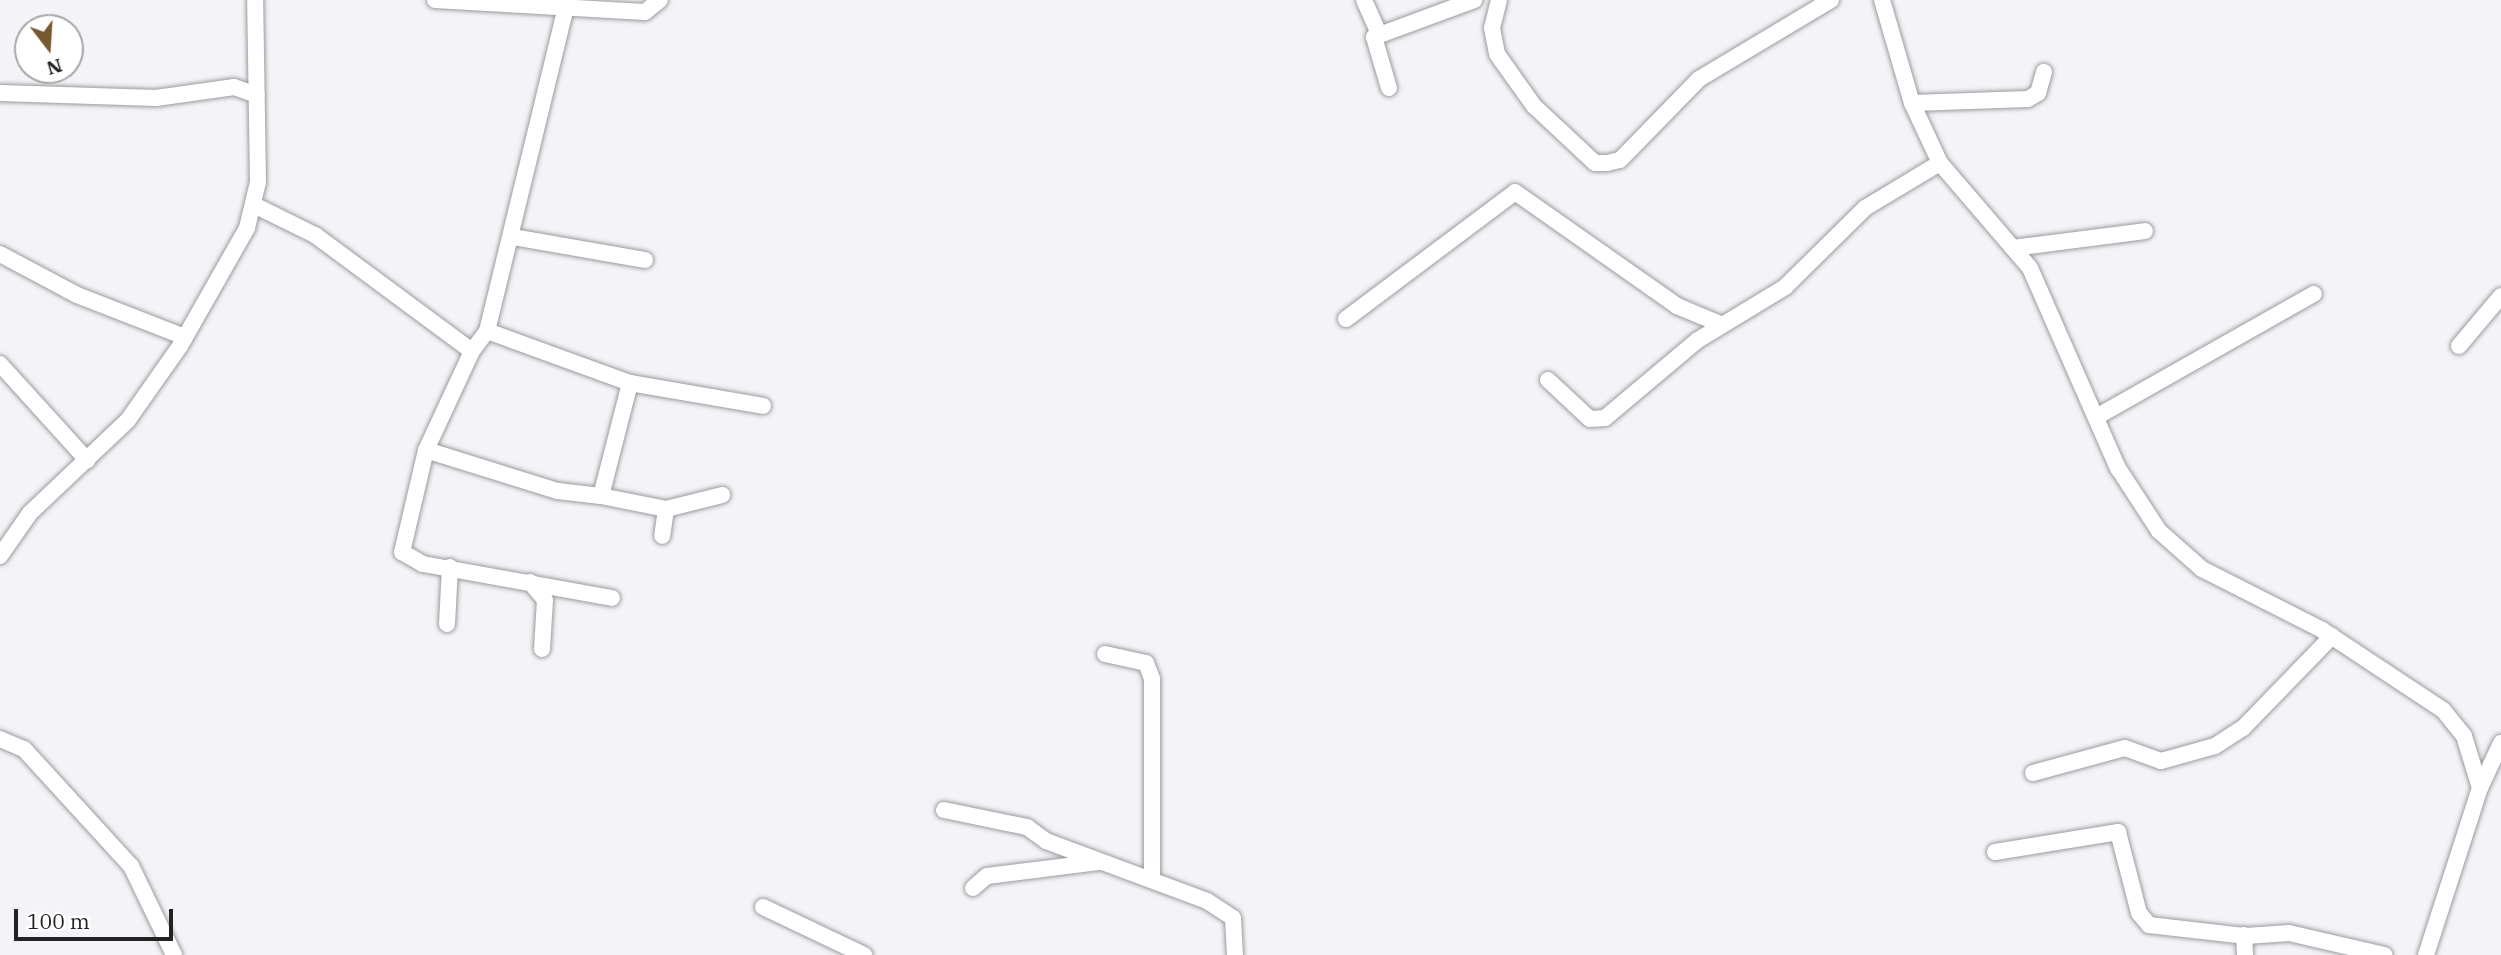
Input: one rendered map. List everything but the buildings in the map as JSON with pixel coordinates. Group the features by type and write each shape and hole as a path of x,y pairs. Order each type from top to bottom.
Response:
{"street":[{"path":"0,555 30,513 128,420 185,337 254,205 257,95 255,0"},
{"path":"435,0 645,12 660,0"},
{"path":"1364,0 1379,33 1374,49 1388,88"},
{"path":"1379,33 1449,14 1474,0"},
{"path":"1499,0 1492,28 1497,54 1534,106 1595,163 1606,163 1627,154 1699,79 1831,0"},
{"path":"1882,0 1912,103 1940,163 2012,248 2039,285 2130,486 2181,554 2332,636 2443,710 2464,736 2480,788"},
{"path":"566,8 513,237 487,331 472,351 426,450 402,552 423,565 450,567 612,598"},
{"path":"1912,103 2028,99 2038,93 2044,72"},
{"path":"0,93 156,99 234,87 257,95"},
{"path":"1548,380 1590,419 1605,418 1720,324 1785,286 1865,208 1940,163"},
{"path":"1346,319 1515,192 1677,306 1720,324"},
{"path":"254,205 315,234 472,351"},
{"path":"2012,248 2145,231"},
{"path":"513,237 645,260"},
{"path":"0,254 77,295 185,337"},
{"path":"2098,416 2314,294"},
{"path":"2459,345 2501,296"},
{"path":"487,331 631,383 763,406"},
{"path":"0,364 87,460"},
{"path":"601,496 631,383"},
{"path":"426,450 558,491 601,496 666,509 722,495"},
{"path":"662,536 666,509"},
{"path":"447,624 450,567"},
{"path":"530,582 545,600 542,649"},
{"path":"2034,773 2125,748 2161,761 2215,746 2243,727 2332,636"},
{"path":"1105,654 1146,663 1152,679 1152,879"},
{"path":"0,739 24,749 131,866 174,955"},
{"path":"2426,955 2480,788 2501,743"},
{"path":"944,810 1027,827 1046,841 1152,879 1233,918 1235,955"},
{"path":"1995,852 2118,832 2145,923 2244,935 2289,933 2384,955"},
{"path":"972,888 987,876 1106,861"},
{"path":"763,907 864,955"},
{"path":"2244,935 2245,955"}]}
